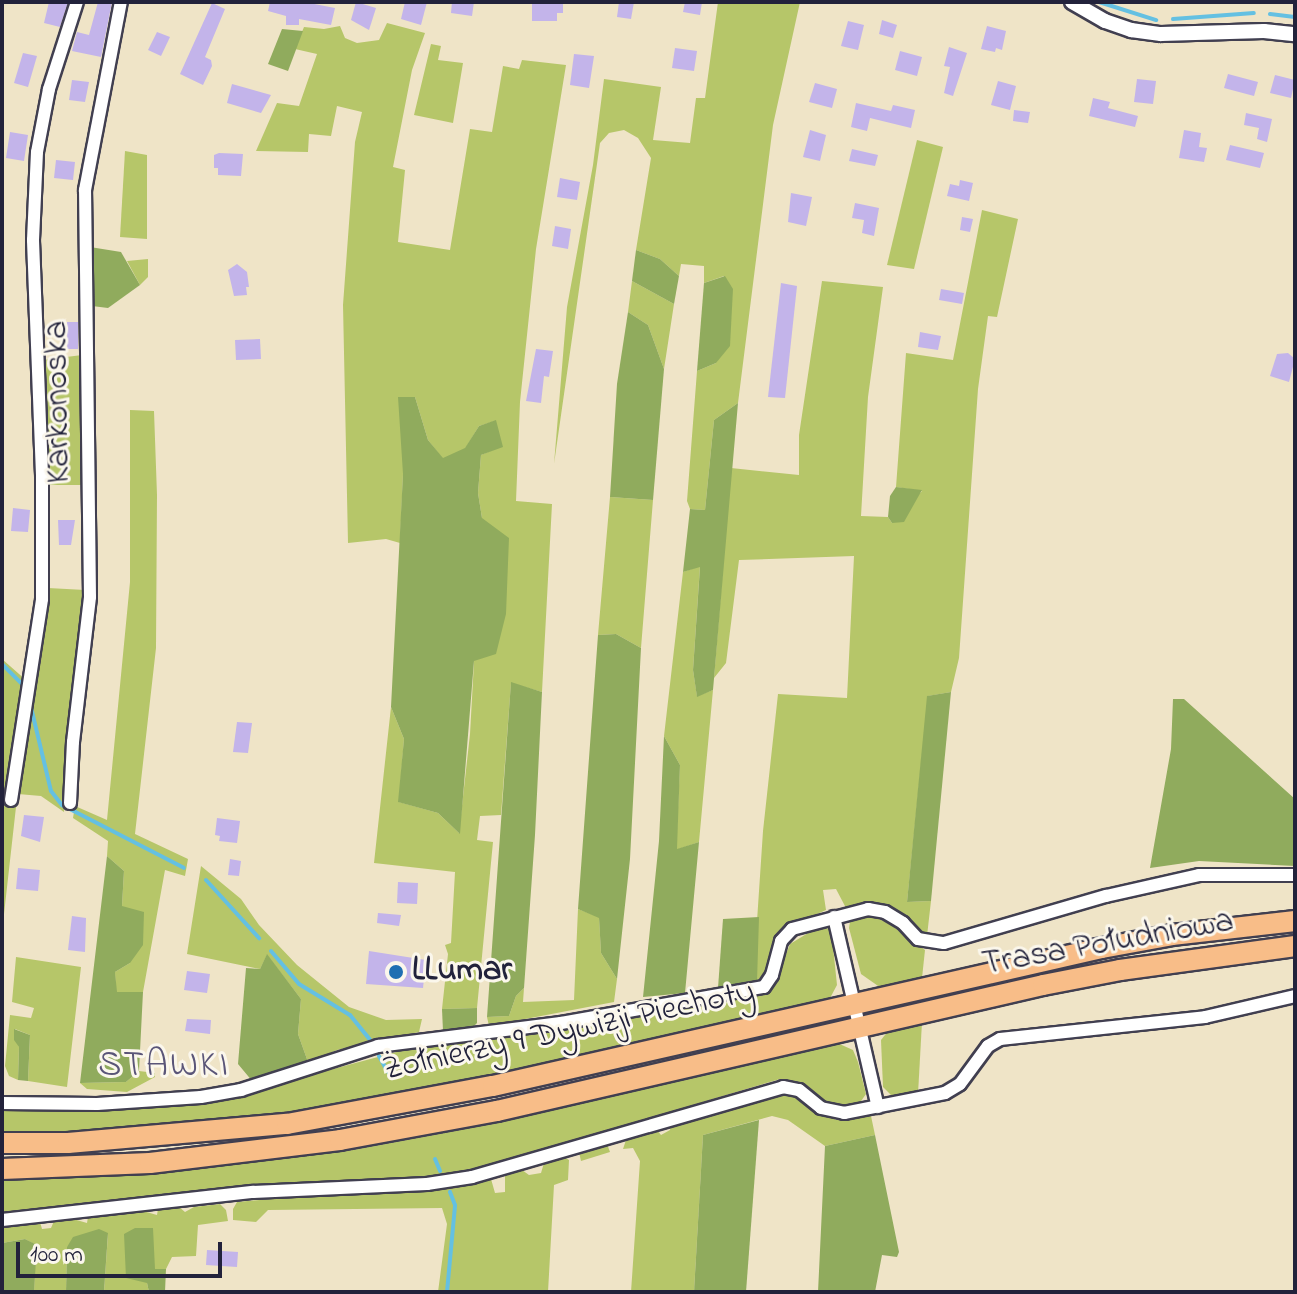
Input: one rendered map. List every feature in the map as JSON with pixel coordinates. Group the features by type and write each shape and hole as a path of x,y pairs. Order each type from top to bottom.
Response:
{"highway":[{"name":"Trasa Południowa","path":"1144,940 1295,921"},
{"name":"Żołnierzy 9 Dywizji Piechoty","path":"2,1143 82,1142 287,1124 493,1086 855,1002 1144,940"},
{"name":"Trasa Południowa","path":"933,1008 1120,970 1295,946"},
{"name":"Żołnierzy 9 Dywizji Piechoty","path":"2,1169 150,1163 340,1140 497,1111 933,1008"}],"street":[{"name":"Karkonoska","path":"11,800 42,599 42,475 34,195 49,89 77,2"},
{"name":"Karkonoska","path":"70,803 73,742 90,597 85,190 121,2"},
{"path":"1072,2 1105,21 1131,30 1168,34 1264,31 1295,34"},
{"path":"2,1103 97,1104 201,1097 241,1090 378,1046 561,1023 764,987 772,975 781,941 792,929 868,909 885,912 918,939 944,943 1106,896 1199,875 1295,875"},
{"path":"834,917 862,1025 878,1107"},
{"path":"2,1220 253,1192 427,1184 472,1177 783,1087 799,1090 831,1112 878,1107 945,1093 960,1084 988,1046 1000,1039 1205,1017 1295,996"}],"green space":[{"path":"718,2 800,2 773,125 738,403 714,420 705,510 690,509 687,501 697,371 716,363 724,276 704,283 704,266 681,264 679,276 660,259 636,250 651,158 638,138 624,130 609,133 600,143 554,464 567,307 593,165 604,79 661,87 653,140 690,143 696,98 705,98"},
{"path":"387,23 425,33 412,70 393,167 405,170 398,242 450,250 470,129 492,132 503,66 519,69 522,60 566,65 536,249 520,402 516,501 552,504 542,692 511,683 501,815 480,816 477,840 493,842 477,1008 442,1009 448,954 445,945 451,943 455,872 374,863 391,707 404,739 399,802 438,813 459,833 470,734 482,518 478,493 481,455 502,446 495,421 479,426 465,449 443,459 428,440 415,397 403,474 400,543 386,539 348,543 343,305 355,142 362,112 337,106 331,136 309,134 308,152 256,151 277,103 299,106 317,54 295,49 304,27 324,29 340,26 345,38 357,43 379,40"},
{"path":"282,29 303,31 288,71 268,64"},
{"path":"431,44 441,46 438,60 463,63 453,123 414,115"},
{"path":"917,140 943,147 914,269 887,265"},
{"path":"125,151 147,155 147,239 120,237"},
{"path":"982,210 1018,219 997,317 988,316 978,389 959,658 951,692 928,696 907,902 931,901 927,936 898,911 882,904 846,908 836,889 823,890 826,910 784,929 766,971 757,981 755,951 763,831 778,694 847,698 854,556 739,560 726,663 714,678 731,468 799,475 799,435 822,281 883,287 868,397 861,516 888,517 892,523 922,491 896,487 906,353 953,360"},
{"path":"90,247 121,252 140,285 108,308 92,306"},
{"path":"636,250 660,259 679,276 674,304 632,281"},
{"path":"148,259 148,277 140,285 127,261"},
{"path":"725,276 733,289 730,346 716,363 697,371 704,283"},
{"path":"632,281 674,304 664,369 648,325 628,312"},
{"path":"628,312 648,325 664,369 653,500 610,497 617,384"},
{"path":"82,355 82,485 48,485 43,360"},
{"path":"398,397 415,397 428,440 443,458 465,448 479,426 496,420 503,447 481,455 478,493 482,518 509,538 506,614 496,654 474,661 460,834 438,813 398,802 404,739 391,707 403,474"},
{"path":"738,403 713,690 697,697 693,670 700,567 683,572 690,509 705,510 714,420"},
{"path":"130,410 154,411 157,495 156,648 135,834 188,859 185,876 165,870 143,992 116,992 115,972 130,963 122,906 124,871 107,856 108,841 73,818 75,806 107,820 130,582"},
{"path":"896,487 922,490 904,522 892,523 888,517 890,496"},
{"path":"610,497 653,500 641,648 616,634 598,635"},
{"path":"700,566 693,670 697,696 713,690 699,842 676,850 680,765 664,736 683,572"},
{"path":"48,588 85,590 64,812 41,796 18,794"},
{"path":"616,634 641,648 630,859 617,979 601,953 599,918 578,909 598,635"},
{"path":"2,659 27,681 6,804 16,807 2,932"},
{"path":"511,682 542,692 535,835 524,988 516,996 509,1016 487,1017"},
{"path":"951,692 931,901 907,902 927,696"},
{"path":"1173,699 1184,699 1295,799 1295,866 1199,861 1150,868 1171,749"},
{"path":"664,736 680,765 677,849 699,842 685,993 643,997 659,841"},
{"path":"107,856 124,871 122,906 144,912 143,945 130,963 115,972 117,992 143,992 139,1071 126,1082 80,1083"},
{"path":"201,866 241,899 259,925 297,965 349,1007 386,1020 422,1019 419,1032 337,1050 308,1062 298,1034 301,999 267,955 260,969 187,954"},
{"path":"578,909 599,917 601,953 617,979 614,1002 489,1026 487,1017 509,1016 516,996 524,988 523,1002 574,1000"},
{"path":"759,917 757,981 718,988 723,919"},
{"path":"875,917 890,924 925,950 922,978 881,988 861,974 849,928 850,922"},
{"path":"818,927 830,929 832,937 837,985 829,1000 527,1068 272,1119 2,1136 2,1111 156,1107 229,1097 415,1047 611,1021 765,993 775,982 790,944"},
{"path":"267,954 301,999 298,1034 308,1062 253,1082 238,1064 246,968 260,969"},
{"path":"16,957 81,967 67,1087 28,1081 30,1035 15,1029 19,1047 18,1080 9,1076 5,1066 10,1015 31,1018 34,1008 12,1002"},
{"path":"477,1008 477,1023 471,1029 443,1031 442,1009"},
{"path":"922,1022 918,1094 894,1098 883,1087 881,1040 889,1030"},
{"path":"14,1029 30,1035 28,1081 18,1080 19,1047 14,1040"},
{"path":"835,1042 853,1050 858,1062 866,1094 859,1104 843,1107 825,1101 804,1083 780,1079 455,1176 2,1215 2,1179 173,1172 347,1151 498,1123"},
{"path":"139,1071 155,1073 155,1077 127,1092 87,1089 80,1083 126,1082"},
{"path":"779,1092 802,1096 836,1120 871,1116 875,1135 825,1146 788,1120 772,1116 703,1135 694,1292 631,1292 640,1161 633,1148 623,1149 626,1140 657,1130 661,1135 670,1130 671,1124"},
{"path":"759,1120 746,1292 694,1292 703,1135"},
{"path":"875,1135 899,1252 897,1257 882,1255 875,1292 818,1292 825,1146"},
{"path":"607,1144 610,1152 581,1161 579,1152"},
{"path":"564,1157 569,1160 568,1180 554,1185 548,1292 438,1292 447,1224 442,1208 268,1210 256,1222 233,1220 237,1202 349,1192 357,1195 433,1191 491,1179 495,1193 505,1192 505,1176 522,1170 529,1175 541,1173 544,1163"},
{"path":"220,1204 226,1210 228,1221 198,1225 196,1256 172,1257 166,1269 155,1269 147,1283 149,1292 104,1292 108,1234 67,1247 66,1292 34,1292 36,1245 25,1239 2,1243 2,1225 40,1222 42,1229 51,1228 54,1221 73,1219 87,1223 88,1217 143,1211 157,1215 158,1209 179,1207 185,1212 194,1207"},
{"path":"135,1228 153,1228 155,1269 166,1269 165,1292 149,1292 147,1283 126,1278 124,1234"},
{"path":"99,1229 108,1233 104,1292 66,1292 67,1247 73,1237"},
{"path":"25,1239 37,1245 34,1292 2,1292 2,1243"}],"building":[{"path":"49,2 68,2 60,27 44,23"},
{"path":"98,2 112,2 101,57 72,51 77,32 89,35"},
{"path":"270,2 304,2 335,8 331,25 299,19 299,25 286,25 286,16 268,11"},
{"path":"356,2 376,8 369,30 351,20"},
{"path":"405,2 427,2 421,25 401,19"},
{"path":"452,2 474,2 472,16 451,13"},
{"path":"532,2 563,2 563,13 557,13 557,21 532,21"},
{"path":"619,2 634,2 631,19 617,17"},
{"path":"685,2 702,2 700,15 683,12"},
{"path":"212,3 225,9 205,57 211,60 212,66 203,85 180,74"},
{"path":"882,20 897,25 893,38 879,34"},
{"path":"848,21 864,25 858,50 841,46"},
{"path":"987,26 1006,31 1002,50 981,49"},
{"path":"157,32 170,37 161,56 148,50"},
{"path":"949,47 967,53 953,96 944,93 950,67 944,66"},
{"path":"675,48 697,51 694,71 672,68"},
{"path":"900,51 922,57 917,76 895,70"},
{"path":"23,53 37,56 28,87 14,83"},
{"path":"574,54 594,56 589,88 570,85"},
{"path":"1228,74 1258,82 1254,96 1224,88"},
{"path":"1275,75 1295,80 1291,98 1270,93"},
{"path":"1137,79 1156,81 1153,104 1134,102"},
{"path":"72,80 89,82 85,102 69,100"},
{"path":"998,81 1016,86 1010,110 991,105"},
{"path":"815,83 837,89 832,108 809,102"},
{"path":"232,84 271,95 261,113 227,103"},
{"path":"1093,98 1110,102 1108,108 1138,116 1135,127 1089,116"},
{"path":"856,103 891,111 893,105 915,110 911,128 870,118 867,131 851,127"},
{"path":"1014,110 1030,112 1028,123 1013,121"},
{"path":"1246,113 1272,119 1267,142 1257,139 1259,128 1244,125"},
{"path":"810,130 826,135 820,161 803,157"},
{"path":"1184,130 1201,133 1199,147 1207,148 1204,162 1179,158"},
{"path":"10,132 28,135 24,161 6,158"},
{"path":"1230,145 1264,153 1260,168 1226,160"},
{"path":"852,149 878,155 875,166 849,161"},
{"path":"243,154 241,176 218,175 218,168 214,168 214,155"},
{"path":"56,160 75,162 73,180 54,178"},
{"path":"560,178 580,182 577,200 557,197"},
{"path":"960,180 973,183 969,201 947,196 950,184 959,186"},
{"path":"791,193 812,197 806,226 788,222"},
{"path":"855,203 879,208 874,236 862,233 864,220 852,218"},
{"path":"962,217 973,219 970,232 960,230"},
{"path":"555,226 571,229 568,249 552,246"},
{"path":"237,264 247,272 247,295 234,296 228,270"},
{"path":"781,283 797,286 785,398 768,397"},
{"path":"941,289 964,293 962,304 939,300"},
{"path":"67,322 78,322 78,349 67,349"},
{"path":"920,332 941,336 938,350 918,347"},
{"path":"260,339 261,359 236,360 235,340"},
{"path":"536,349 553,351 549,377 544,376 541,403 526,401"},
{"path":"1288,353 1295,359 1289,382 1270,376 1277,354"},
{"path":"13,508 30,510 28,532 11,531"},
{"path":"58,520 75,520 71,545 59,545"},
{"path":"237,722 252,723 248,753 233,752"},
{"path":"24,815 44,817 40,842 21,836"},
{"path":"217,818 240,821 237,843 219,841 220,836 215,835"},
{"path":"230,859 241,861 239,876 228,875"},
{"path":"18,868 40,870 38,891 16,889"},
{"path":"398,882 418,883 417,904 397,903"},
{"path":"378,913 401,915 399,926 377,923"},
{"path":"72,916 86,918 85,952 68,950"},
{"name":"LLumar","path":"369,951 426,960 423,988 366,984"},
{"path":"187,971 210,974 207,993 184,990"},
{"path":"187,1019 211,1020 210,1034 185,1031"},
{"path":"207,1250 238,1252 237,1267 206,1265"}],"waterway":[{"path":"1099,2 1156,20"},
{"path":"1173,19 1254,13"},
{"path":"1270,14 1295,17"},
{"path":"2,664 25,687"},
{"path":"30,703 51,791 62,805 184,868"},
{"path":"206,880 259,938"},
{"path":"271,951 299,984 350,1015 370,1040"},
{"path":"379,1056 388,1072"},
{"path":"435,1159 440,1171"},
{"path":"447,1292 455,1205 450,1192"}],"place":[{"name":"LLumar","path":"396,972"}],"district":[{"name":"STAWKI","path":"164,1067"}]}
